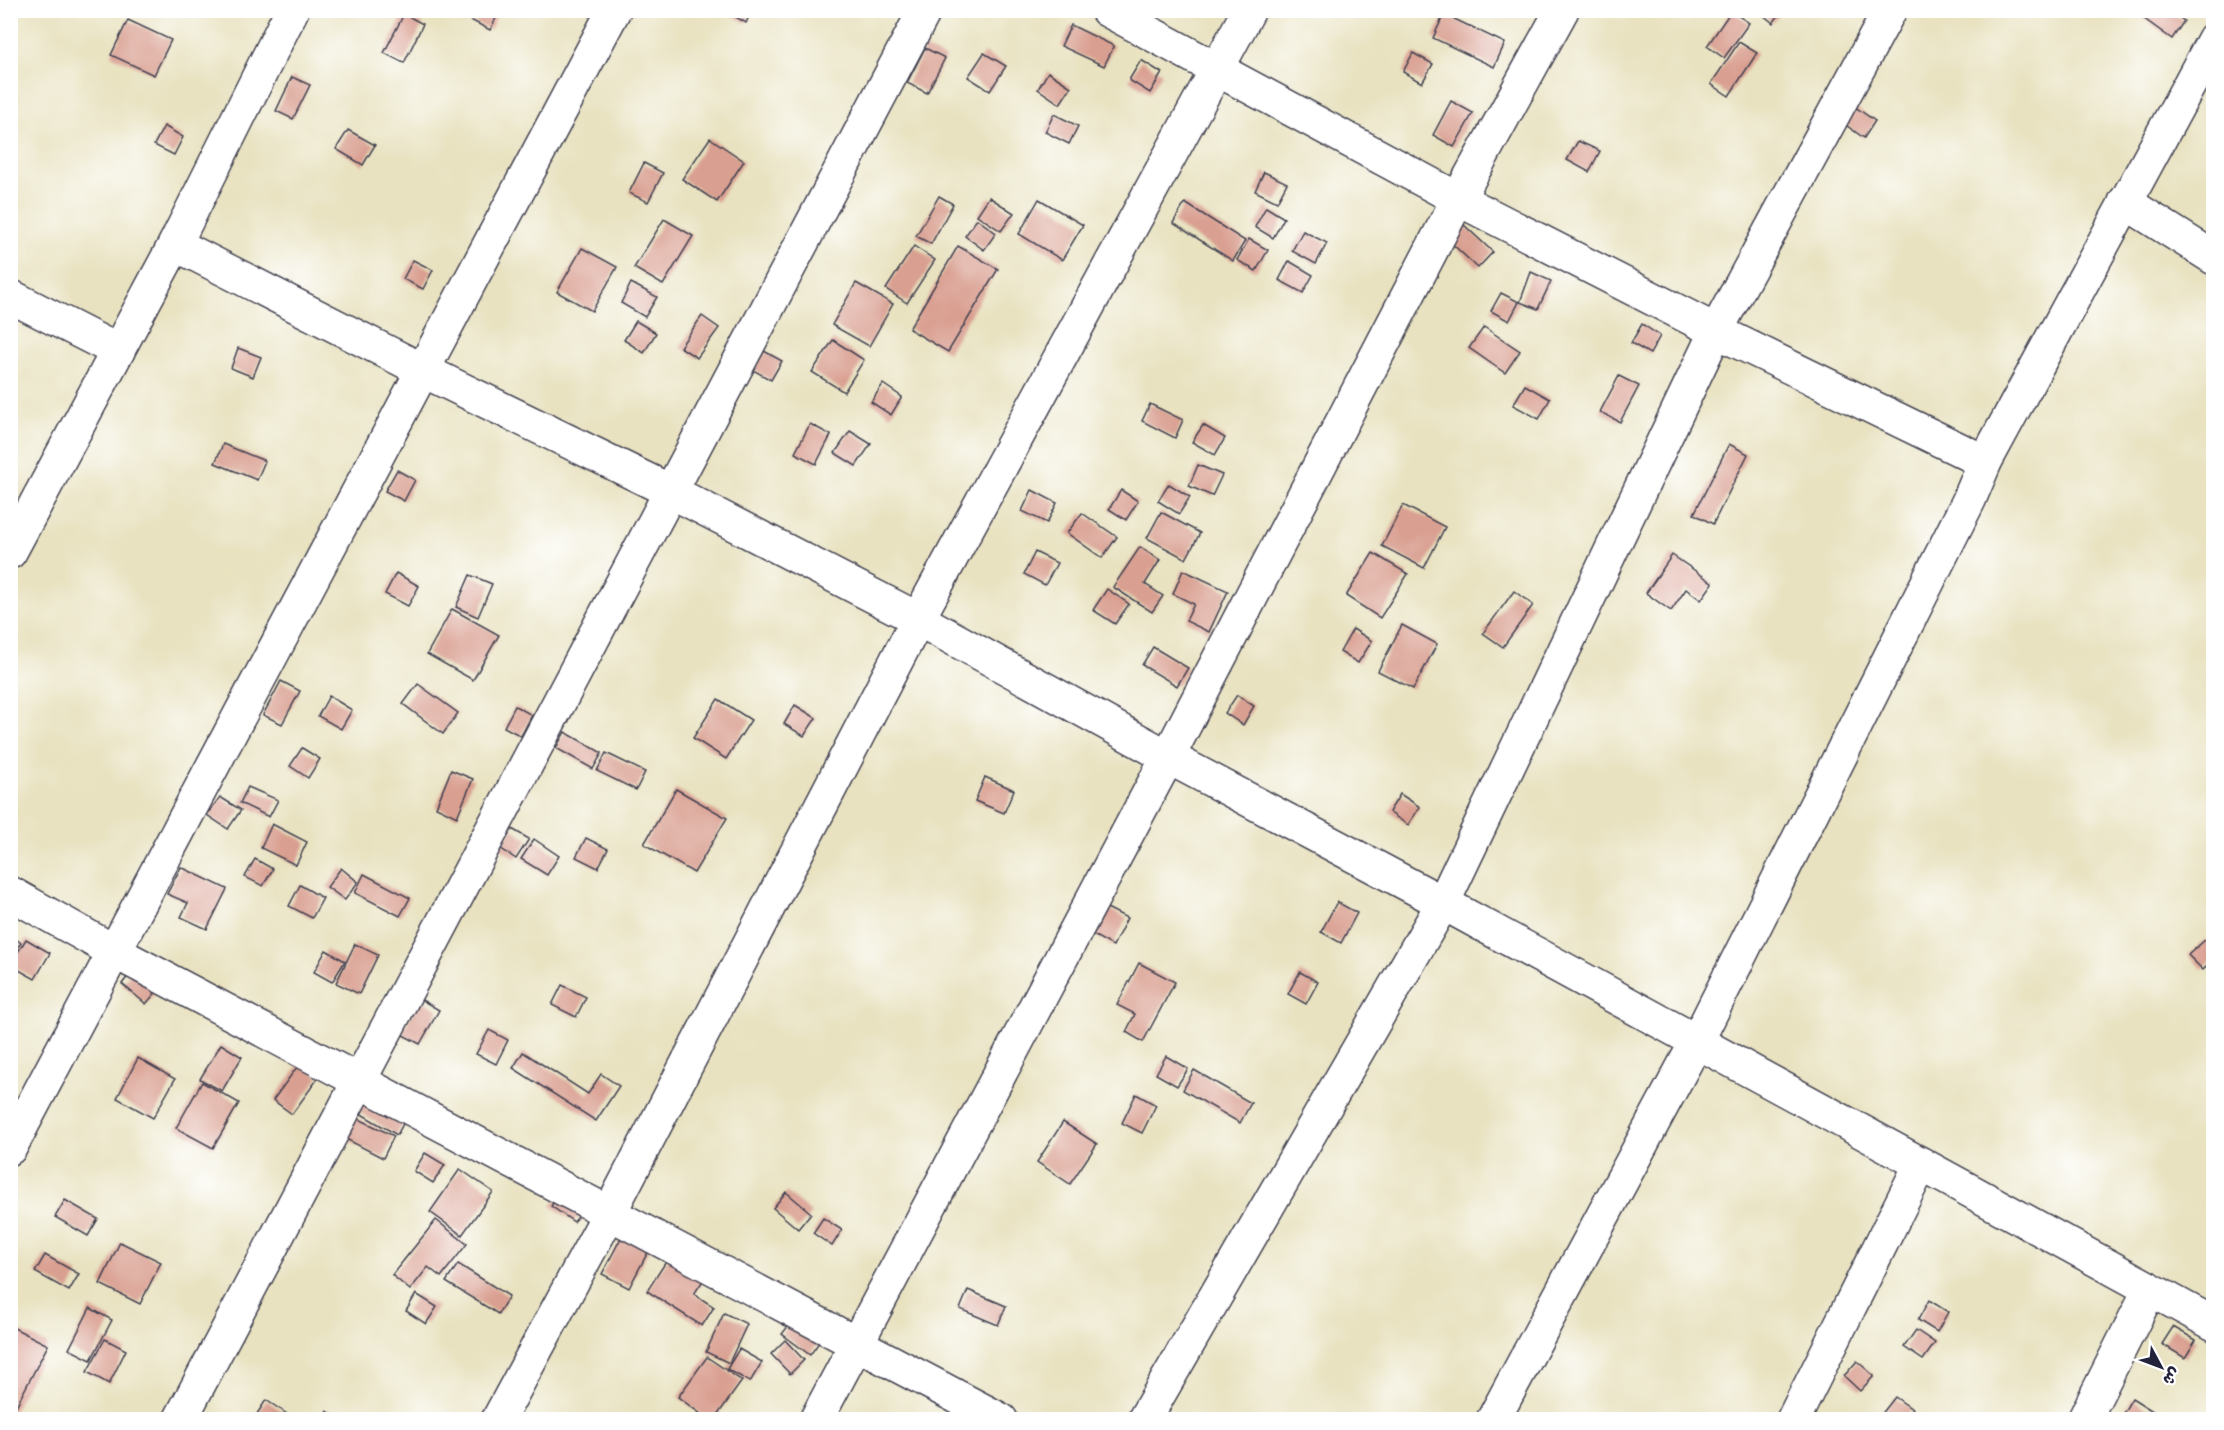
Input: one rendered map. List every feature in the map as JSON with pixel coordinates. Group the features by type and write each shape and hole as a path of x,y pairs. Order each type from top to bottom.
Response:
{"street":[{"path":"10,552 174,244 292,10"},
{"path":"10,1148 614,10"},
{"path":"180,1419 925,10"},
{"path":"1107,10 1458,199 1716,331 1985,462"},
{"path":"498,1419 610,1212 918,619 1249,10"},
{"path":"816,1419 1168,757 1458,199 1562,10"},
{"path":"1144,1419 1443,903 1716,331 1890,10"},
{"path":"1493,1419 1697,1041 1963,511 1985,462 2214,39"},
{"path":"2126,202 2214,258"},
{"path":"174,244 424,371 670,491 918,619 2214,1324"},
{"path":"10,296 118,351"},
{"path":"10,892 115,952 1001,1419"},
{"path":"1793,1419 1922,1164"},
{"path":"2084,1419 2150,1289"}],"building":[{"path":"451,10 500,10 490,30"},
{"path":"728,10 752,10 746,23 727,12"},
{"path":"1757,10 1783,10 1773,23"},
{"path":"2132,10 2169,10 2184,21 2172,39"},
{"path":"1731,11 1749,23 1724,58 1707,46"},
{"path":"404,14 423,24 404,63 384,53"},
{"path":"1444,14 1505,43 1494,67 1433,38"},
{"path":"128,20 171,40 154,75 111,55"},
{"path":"1071,25 1114,46 1104,66 1061,46"},
{"path":"1739,42 1757,53 1729,96 1711,84"},
{"path":"925,48 945,58 927,93 907,83"},
{"path":"984,53 1006,66 990,91 968,77"},
{"path":"1413,53 1433,64 1422,83 1403,72"},
{"path":"1141,60 1162,73 1150,93 1129,80"},
{"path":"1048,72 1071,87 1060,104 1038,89"},
{"path":"292,77 310,85 293,119 276,111"},
{"path":"1834,92 1875,121 1864,138 1822,108"},
{"path":"1451,101 1473,113 1454,147 1433,135"},
{"path":"1054,114 1078,126 1069,144 1045,132"},
{"path":"164,126 183,137 174,155 154,145"},
{"path":"348,130 375,145 363,165 336,149"},
{"path":"710,138 744,161 717,202 682,179"},
{"path":"1578,141 1600,151 1589,172 1567,160"},
{"path":"644,163 663,173 648,202 629,193"},
{"path":"1264,172 1287,183 1277,202 1255,191"},
{"path":"939,196 953,204 931,244 916,236"},
{"path":"989,197 1014,213 1001,231 977,215"},
{"path":"1039,199 1083,225 1062,260 1019,234"},
{"path":"1185,203 1245,241 1233,261 1173,223"},
{"path":"1266,207 1284,218 1273,238 1255,227"},
{"path":"664,219 693,236 663,285 634,268"},
{"path":"977,219 996,233 984,250 965,236"},
{"path":"1463,224 1493,252 1478,268 1448,240"},
{"path":"1303,231 1327,243 1316,264 1292,251"},
{"path":"1249,239 1268,250 1256,271 1237,260"},
{"path":"914,246 935,260 907,303 886,289"},
{"path":"958,246 998,269 948,352 909,329"},
{"path":"582,248 617,267 592,311 557,292"},
{"path":"413,260 433,270 423,289 403,279"},
{"path":"1289,261 1313,275 1303,293 1279,280"},
{"path":"1531,272 1551,281 1538,309 1520,302"},
{"path":"631,283 657,297 645,317 621,303"},
{"path":"856,283 893,304 869,346 832,325"},
{"path":"1501,293 1519,302 1509,321 1491,311"},
{"path":"702,316 719,328 697,358 680,347"},
{"path":"636,321 656,333 644,353 624,340"},
{"path":"1642,324 1660,336 1650,354 1631,343"},
{"path":"1484,327 1520,351 1505,373 1469,348"},
{"path":"833,340 864,360 844,392 812,372"},
{"path":"238,348 261,357 253,377 231,368"},
{"path":"764,351 782,361 771,380 753,370"},
{"path":"1619,376 1639,386 1620,422 1600,412"},
{"path":"883,384 902,397 891,415 871,402"},
{"path":"1525,385 1550,399 1539,419 1513,405"},
{"path":"1150,404 1183,420 1175,438 1142,421"},
{"path":"810,424 831,435 816,464 795,453"},
{"path":"1203,425 1225,438 1215,455 1192,442"},
{"path":"850,431 871,444 856,466 835,453"},
{"path":"223,444 265,461 257,480 215,463"},
{"path":"1729,444 1748,454 1713,524 1694,514"},
{"path":"1198,465 1222,475 1212,496 1189,486"},
{"path":"397,470 415,480 404,501 385,491"},
{"path":"1169,484 1190,497 1179,514 1158,501"},
{"path":"1032,490 1057,503 1047,523 1022,511"},
{"path":"1121,490 1138,501 1126,520 1109,509"},
{"path":"1403,505 1445,527 1424,568 1382,546"},
{"path":"1161,512 1200,533 1186,559 1147,538"},
{"path":"1082,513 1117,537 1102,558 1067,533"},
{"path":"1140,547 1160,560 1145,584 1163,596 1152,612 1113,587"},
{"path":"1035,552 1057,563 1045,585 1024,574"},
{"path":"1373,553 1408,574 1380,618 1346,596"},
{"path":"1672,555 1713,583 1701,600 1686,589 1671,611 1646,593"},
{"path":"1183,570 1228,591 1209,632 1186,621 1194,604 1173,594"},
{"path":"396,573 419,586 408,606 385,594"},
{"path":"470,575 492,584 478,617 456,607"},
{"path":"1107,589 1129,604 1115,624 1093,610"},
{"path":"1514,591 1533,605 1503,647 1483,633"},
{"path":"452,609 499,635 473,680 427,654"},
{"path":"1402,625 1437,644 1413,689 1378,671"},
{"path":"1353,629 1372,641 1358,663 1340,652"},
{"path":"1153,647 1188,668 1177,686 1142,665"},
{"path":"281,681 300,691 282,724 263,715"},
{"path":"418,684 458,713 443,734 403,704"},
{"path":"1237,695 1254,706 1243,725 1225,713"},
{"path":"329,696 352,710 341,729 318,716"},
{"path":"718,699 751,720 726,759 693,738"},
{"path":"795,705 816,718 804,736 784,724"},
{"path":"515,706 532,715 521,736 504,727"},
{"path":"565,732 602,753 593,769 556,748"},
{"path":"302,748 320,759 308,778 290,766"},
{"path":"606,753 645,772 636,790 597,771"},
{"path":"451,770 473,779 457,817 436,807"},
{"path":"985,777 1014,790 1004,813 975,801"},
{"path":"248,787 278,800 269,817 240,803"},
{"path":"676,789 727,818 694,873 644,844"},
{"path":"1400,794 1420,807 1408,825 1389,812"},
{"path":"220,797 241,810 228,829 207,815"},
{"path":"272,824 307,842 296,865 261,848"},
{"path":"512,829 529,839 516,859 500,848"},
{"path":"586,838 608,849 598,868 576,857"},
{"path":"534,839 559,856 547,875 521,859"},
{"path":"255,859 273,869 263,886 245,877"},
{"path":"181,867 227,889 207,929 181,917 188,903 167,894"},
{"path":"341,868 358,882 345,900 327,887"},
{"path":"364,874 410,898 400,916 355,893"},
{"path":"300,885 323,898 312,918 289,906"},
{"path":"1337,902 1357,913 1341,943 1321,932"},
{"path":"1107,908 1127,918 1113,946 1093,935"},
{"path":"10,934 21,943 10,956"},
{"path":"26,939 50,953 35,979 10,965"},
{"path":"2206,939 2214,948 2214,959 2203,970 2188,955"},
{"path":"355,944 378,955 359,994 336,983"},
{"path":"326,950 345,961 332,982 314,972"},
{"path":"1139,963 1175,982 1143,1042 1126,1032 1135,1014 1117,1005"},
{"path":"132,971 157,991 146,1004 122,984"},
{"path":"1300,972 1318,982 1306,1004 1288,994"},
{"path":"562,985 586,997 576,1017 552,1005"},
{"path":"420,999 439,1010 420,1044 401,1034"},
{"path":"489,1030 508,1040 496,1064 476,1054"},
{"path":"221,1044 242,1057 222,1091 200,1079"},
{"path":"523,1052 588,1094 601,1074 619,1086 596,1121 513,1068"},
{"path":"1166,1056 1188,1069 1177,1086 1156,1074"},
{"path":"138,1058 175,1079 153,1118 117,1098"},
{"path":"300,1063 319,1077 292,1114 273,1100"},
{"path":"1194,1070 1251,1103 1240,1123 1183,1090"},
{"path":"202,1082 239,1103 213,1148 176,1128"},
{"path":"1136,1094 1156,1105 1142,1133 1122,1123"},
{"path":"367,1099 404,1122 397,1135 358,1112"},
{"path":"355,1117 394,1136 383,1158 344,1138"},
{"path":"1063,1122 1097,1144 1070,1184 1037,1162"},
{"path":"425,1153 445,1165 433,1183 414,1171"},
{"path":"460,1169 493,1192 462,1235 430,1212"},
{"path":"786,1192 811,1213 798,1229 773,1208"},
{"path":"560,1193 583,1210 574,1222 551,1206"},
{"path":"65,1200 98,1219 88,1236 55,1217"},
{"path":"823,1218 842,1230 832,1246 813,1233"},
{"path":"436,1220 467,1244 441,1277 428,1267 410,1290 392,1275"},
{"path":"622,1236 649,1250 629,1288 602,1274"},
{"path":"120,1242 161,1262 140,1304 100,1284"},
{"path":"671,1254 706,1276 694,1294 714,1307 702,1326 647,1291"},
{"path":"45,1255 79,1274 69,1291 35,1272"},
{"path":"458,1264 509,1296 498,1314 446,1282"},
{"path":"968,1290 1006,1306 998,1325 960,1309"},
{"path":"416,1294 437,1307 426,1324 406,1311"},
{"path":"1929,1300 1948,1312 1937,1332 1918,1320"},
{"path":"90,1308 112,1320 91,1360 69,1349"},
{"path":"724,1313 747,1324 729,1363 706,1352"},
{"path":"793,1320 820,1341 810,1355 782,1334"},
{"path":"10,1326 48,1345 12,1414 10,1413"},
{"path":"2173,1327 2196,1340 2185,1358 2162,1344"},
{"path":"1916,1330 1935,1343 1923,1360 1904,1347"},
{"path":"105,1339 126,1350 109,1384 87,1372"},
{"path":"785,1340 804,1360 790,1374 771,1354"},
{"path":"739,1349 762,1362 750,1382 727,1369"},
{"path":"707,1357 742,1381 714,1420 709,1420 678,1397"},
{"path":"1857,1361 1874,1376 1860,1391 1844,1376"},
{"path":"1895,1397 1912,1409 1904,1420 1887,1420 1881,1415"},
{"path":"2132,1398 2167,1420 2119,1420"},
{"path":"266,1400 296,1420 253,1420"},
{"path":"327,1411 342,1420 322,1420"}]}
